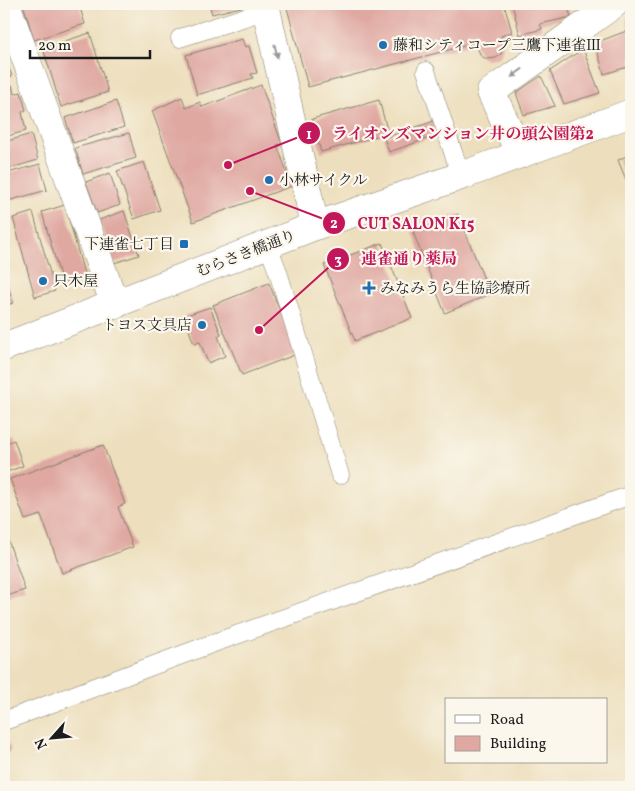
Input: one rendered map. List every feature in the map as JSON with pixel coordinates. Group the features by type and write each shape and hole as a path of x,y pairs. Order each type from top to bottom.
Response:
{"street":[{"path":"6,4 115,305"},
{"path":"266,7 315,226"},
{"path":"520,154 491,92 598,9"},
{"name":"むらさき橋通り","path":"4,347 315,226 460,176 631,113"}],"lane":[{"path":"180,38 266,7"},
{"path":"426,72 460,176"},
{"path":"268,245 340,475"},
{"path":"4,720 631,495"}],"building":[{"path":"23,4 79,4 85,24 34,40"},
{"path":"209,4 244,4 245,6 212,14"},
{"name":"藤和シティコープ三鷹下連雀Ⅲ","path":"286,4 504,4 512,32 501,36 503,46 501,54 496,58 487,59 481,56 475,43 308,87"},
{"path":"512,4 567,4 571,17 540,24 542,29 520,35"},
{"path":"631,17 631,66 604,74 595,43 629,30 626,19"},
{"path":"90,33 108,92 61,107 43,48"},
{"path":"242,39 245,47 249,46 257,73 251,74 253,78 197,95 186,55"},
{"path":"583,49 600,93 564,104 550,71"},
{"path":"4,61 6,61 12,76 4,79"},
{"path":"541,76 555,106 524,115 516,93"},
{"path":"12,85 14,94 21,92 26,110 22,112 26,131 4,137 4,87"},
{"path":"261,85 282,144 277,145 292,186 193,222 152,111 182,97 186,108 200,102 202,107"},
{"path":"379,100 388,133 321,152 312,119"},
{"path":"116,101 124,127 73,143 65,118"},
{"path":"434,121 438,135 389,152 384,138"},
{"path":"129,133 136,158 83,174 75,148"},
{"path":"31,134 38,160 4,170 4,142"},
{"path":"631,154 631,192 618,160"},
{"path":"144,162 160,210 134,219 117,171"},
{"path":"40,164 47,190 4,202 4,174"},
{"path":"110,173 120,205 97,213 86,182"},
{"path":"65,205 85,277 62,283 42,212"},
{"path":"124,211 139,255 114,263 99,220"},
{"path":"33,212 55,291 35,297 13,218"},
{"path":"458,214 490,294 445,313 413,232"},
{"path":"382,243 412,318 355,341 324,265"},
{"path":"4,272 13,303 4,306"},
{"path":"269,283 297,354 242,375 213,305"},
{"path":"210,307 221,334 218,336 225,356 208,363 200,342 194,344 184,316"},
{"path":"14,440 23,466 4,473 4,444"},
{"path":"103,445 125,504 118,507 133,547 62,573 41,515 25,520 10,479"},
{"path":"4,528 25,590 4,597"},
{"path":"4,734 11,750 4,755"}],"place":[{"name":"藤和シティコープ三鷹下連雀Ⅲ","path":"383,45"},
{"name":"ライオンズマンション井の頭公園第2","path":"228,165"},
{"name":"小林サイクル","path":"269,180"},
{"name":"CUT SALON K15","path":"250,191"},
{"name":"下連雀七丁目","path":"184,244"},
{"name":"只木屋","path":"43,281"},
{"name":"みなみうら生協診療所","path":"369,288"},
{"name":"トヨス文具店","path":"202,325"},
{"name":"連雀通り薬局","path":"259,330"}]}
